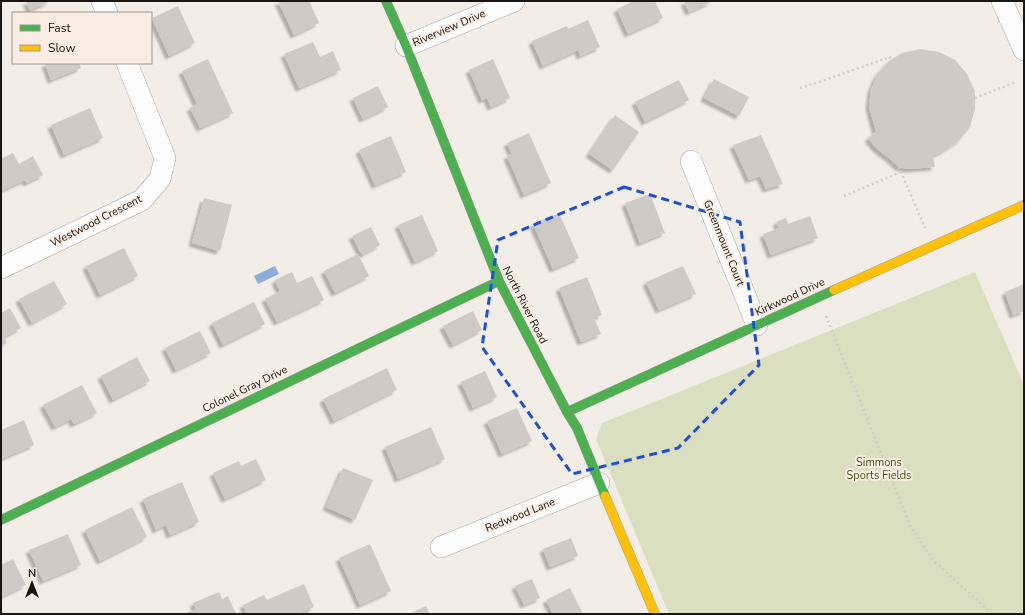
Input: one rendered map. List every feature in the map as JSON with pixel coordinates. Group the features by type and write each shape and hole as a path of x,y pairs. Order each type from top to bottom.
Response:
{"street":[{"path":"102,1 107,12"},
{"name":"North River Road","path":"386,1 406,46 499,281 567,412 577,428 655,614"},
{"name":"Riverview Drive","path":"406,46 514,1"},
{"path":"1002,1 1024,50"},
{"name":"Westwood Crescent","path":"1,268 142,200 160,179 165,158 127,64"},
{"name":"Greenmount Court","path":"691,161 757,325"},
{"name":"Kirkwood Drive","path":"567,412 1024,205"},
{"name":"Colonel Gray Drive","path":"1,520 499,281"},
{"name":"Redwood Lane","path":"441,547 599,483"}],"path":[{"path":"800,88 890,57 890,60"},
{"path":"975,98 1016,82"},
{"path":"899,167 926,230"},
{"path":"844,196 901,172"},
{"path":"818,297 911,528 935,562 992,614"}],"highlighted area":[{"path":"624,187 740,222 759,365 678,448 572,474 482,347 498,240"}],"green space":[{"name":"Simmons Sports Fields","path":"975,272 1024,385 1024,614 669,614 596,439 602,423"}],"water":[{"path":"275,266 279,274 258,284 254,276"}],"building":[{"path":"26,1 51,1 30,10"},
{"path":"278,1 309,1 319,23 294,35"},
{"path":"634,1 655,1 663,18 628,34 617,9"},
{"path":"684,1 713,1 689,12"},
{"path":"178,6 195,43 169,56 152,18"},
{"path":"588,20 600,47 580,56 578,50 543,66 532,41 567,26 568,29"},
{"path":"313,42 320,57 333,51 341,70 299,88 284,54"},
{"path":"920,49 939,52 955,60 967,74 975,91 975,109 970,127 959,141 933,156 935,167 908,169 899,167 876,148 868,138 876,132 869,106 871,90 877,75 888,62 902,53"},
{"path":"208,59 233,113 200,128 190,108 197,104 182,71"},
{"path":"493,59 510,98 491,107 487,98 482,100 469,70"},
{"path":"45,64 79,64 81,68 51,80"},
{"path":"714,79 749,97 739,116 704,98"},
{"path":"679,80 689,100 645,122 635,102"},
{"path":"378,86 388,107 363,119 353,98"},
{"path":"90,108 103,138 64,155 51,125"},
{"path":"615,115 639,132 613,170 589,154"},
{"path":"529,133 551,183 524,195 507,156 512,154 507,143"},
{"path":"761,135 783,184 766,189 760,176 749,180 733,145"},
{"path":"391,136 406,172 375,185 359,150"},
{"path":"13,153 19,164 33,156 43,175 27,183 25,180 1,191 1,159"},
{"path":"650,194 665,233 640,243 625,203"},
{"path":"204,198 232,205 220,251 192,243"},
{"path":"559,213 579,258 553,269 533,224"},
{"path":"422,215 438,251 415,262 398,225"},
{"path":"810,216 818,238 771,255 763,234 779,228 776,222 786,218 788,224"},
{"path":"371,227 380,245 362,255 352,236"},
{"path":"124,248 138,276 100,295 86,266"},
{"path":"358,254 369,276 335,293 324,271"},
{"path":"683,266 696,294 659,310 646,282"},
{"path":"292,272 297,283 312,276 324,300 277,322 265,299 280,291 275,280"},
{"path":"587,277 602,315 594,318 601,334 581,342 559,288"},
{"path":"54,281 67,304 32,323 19,299"},
{"path":"1024,284 1024,311 1013,315 1005,292"},
{"path":"254,302 265,324 223,345 212,323"},
{"path":"10,308 21,328 4,337 7,343 1,346 1,313"},
{"path":"473,311 482,330 453,345 443,326"},
{"path":"200,331 211,353 176,370 165,348"},
{"path":"137,357 150,381 113,400 101,376"},
{"path":"387,368 397,390 334,421 323,399"},
{"path":"485,371 497,397 473,408 461,382"},
{"path":"82,385 97,413 74,424 71,419 55,427 43,405"},
{"path":"517,408 532,441 502,454 487,421"},
{"path":"24,420 34,445 1,459 1,430"},
{"path":"431,427 445,459 398,479 385,447"},
{"path":"256,459 266,480 225,499 213,473 239,461 241,466"},
{"path":"343,468 373,480 355,520 326,507"},
{"path":"182,482 199,522 170,535 166,525 156,530 143,499"},
{"path":"132,507 147,537 100,561 85,530"},
{"path":"68,534 81,565 43,581 29,550"},
{"path":"571,538 578,556 550,567 543,549"},
{"path":"370,544 391,591 360,605 339,558"},
{"path":"13,559 26,585 1,597 1,565"},
{"path":"532,579 540,598 524,605 515,586"},
{"path":"304,584 314,607 298,614 247,614 243,605 264,595 267,600"},
{"path":"570,588 583,614 553,614 546,600"},
{"path":"219,592 222,599 228,596 236,614 184,614 196,609 193,603"},
{"path":"426,606 430,614 409,614"}],"traffic: fast":[{"path":"386,1 406,46 499,281 567,412 577,428 605,496"},
{"path":"1,520 499,281"},
{"path":"567,412 834,290"}],"traffic: slow":[{"path":"834,290 1024,205"},
{"path":"605,496 655,614"}]}
